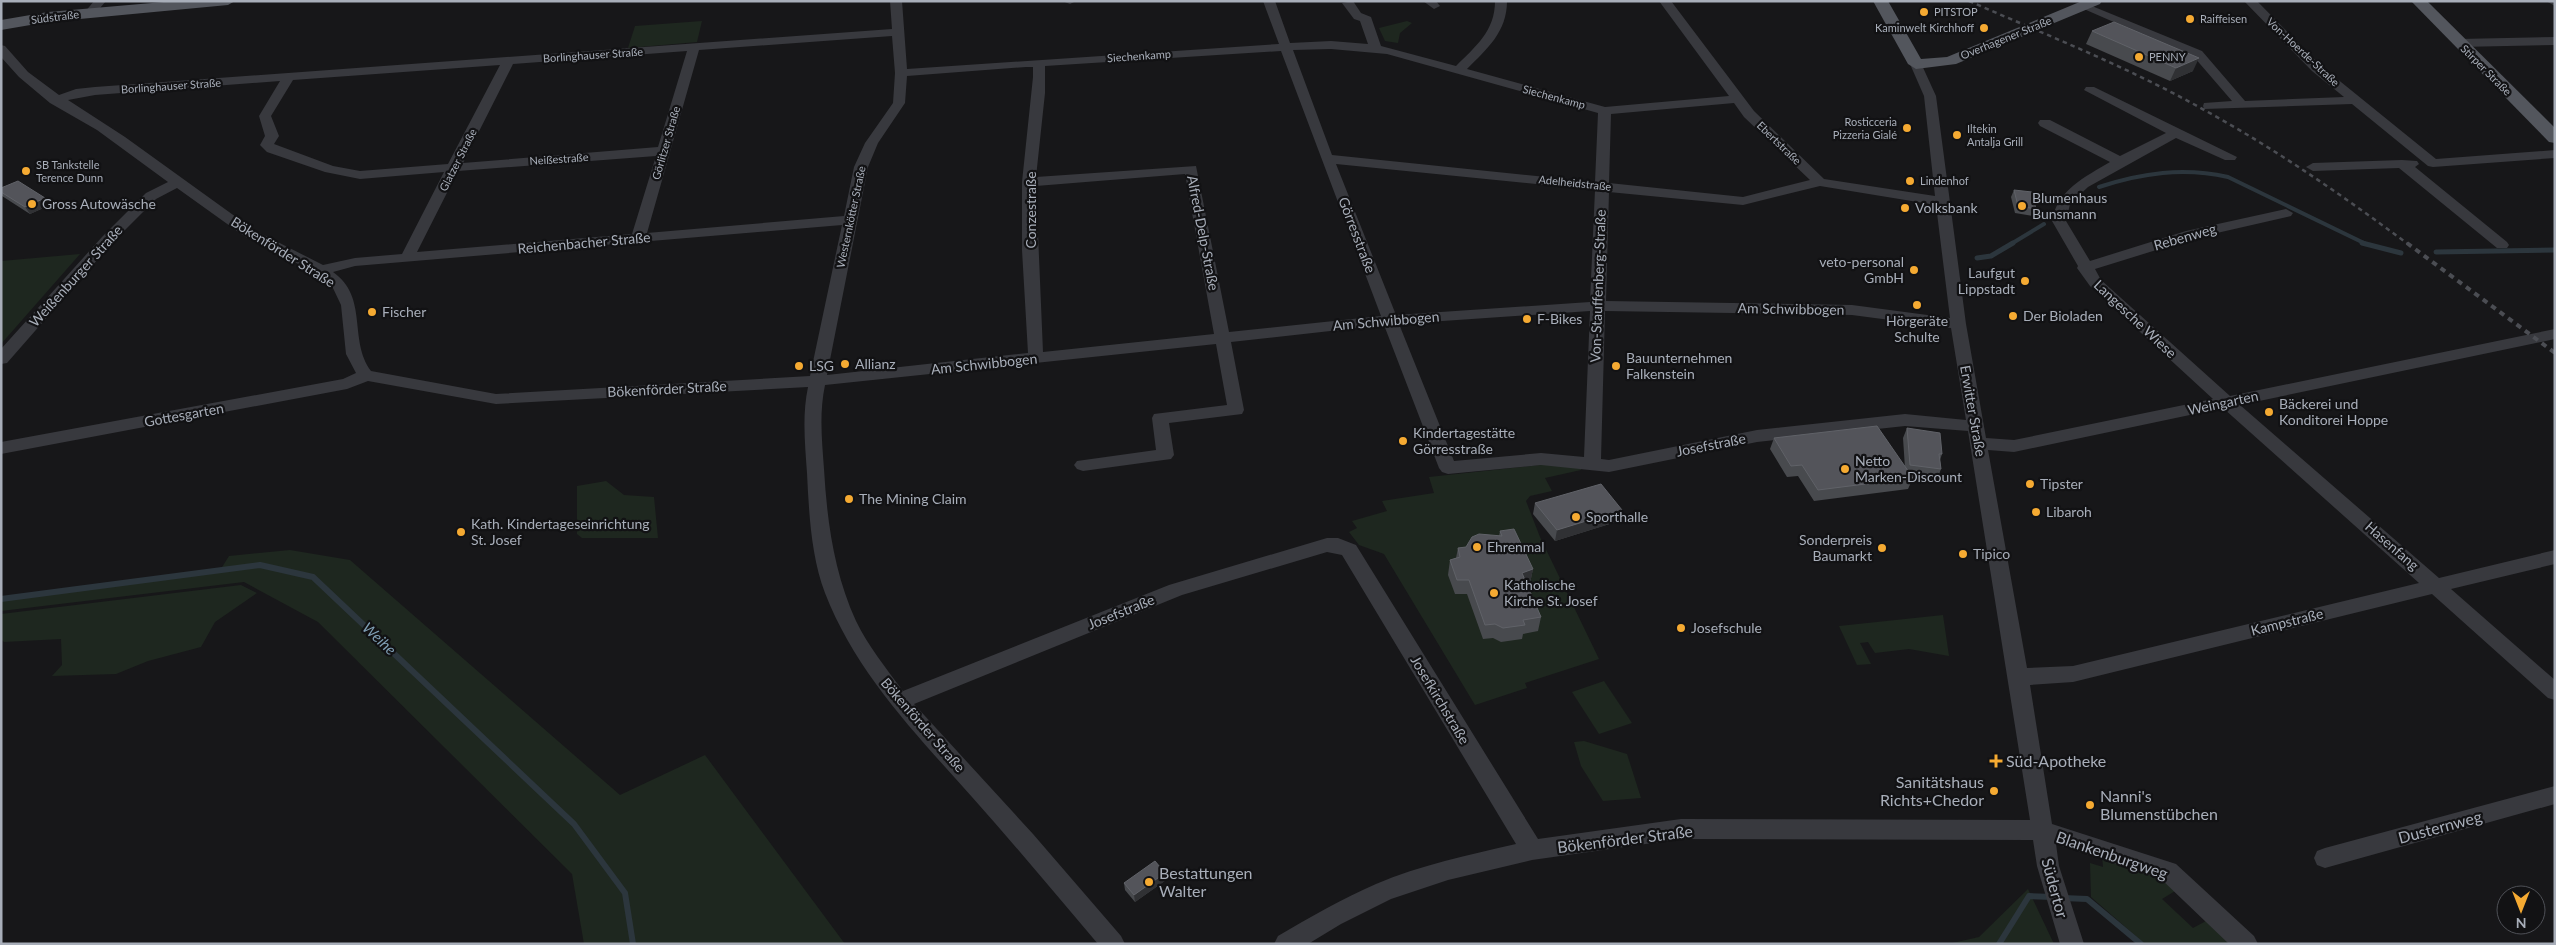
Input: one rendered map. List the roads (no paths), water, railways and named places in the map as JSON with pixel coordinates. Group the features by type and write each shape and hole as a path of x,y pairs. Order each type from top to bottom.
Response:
{"main road":[{"name":"Südstraße","path":"1,25 95,7 226,1"},
{"name":"Erwitter Straße","path":"1880,1 1916,64"},
{"name":"Stirper Straße","path":"2418,1 2555,138"},
{"name":"Overhagener Straße","path":"1916,64 1950,61 2089,4"}],"street":[{"name":"Westernkötter Straße","path":"817,381 861,167 872,143 899,103 902,73 896,1"},
{"name":"Görresstraße","path":"1268,1 1327,159 1448,468"},
{"path":"1459,70 1498,29 1502,14 1501,1"},
{"name":"Ebertstraße","path":"1666,1 1749,114 1820,182"},
{"name":"Von-Hoerde-Straße","path":"2250,1 2316,68 2433,163"},
{"path":"1348,3 1358,17 1365,17 1376,48"},
{"path":"2089,4 2198,54 2241,104"},
{"name":"Borlinghauser Straße","path":"55,100 82,92 899,32"},
{"path":"2459,43 2555,41"},
{"name":"Siechenkamp","path":"902,73 1039,62 1325,46 1376,48 1605,111 1737,99"},
{"name":"Görlitzer Straße","path":"638,239 694,48"},
{"name":"Bökenförder Straße","path":"1,50 24,77 55,100 102,127 249,233 319,271 337,283 347,299 354,358 359,368 366,375 496,399 817,381 812,415 814,470 826,563 834,591 848,624 868,659 899,701 1025,841 1113,944"},
{"name":"Glatzer Straße","path":"407,258 508,61"},
{"name":"Conzestraße","path":"1036,359 1031,292 1029,182 1040,85 1039,62"},
{"name":"Erwitter Straße","path":"1916,64 1930,96 1958,324 2018,676 2042,832"},
{"path":"288,78 265,116 272,136 267,145 272,150 330,169 360,175 454,168"},
{"path":"2090,90 2176,133 2230,157"},
{"name":"Von-Hoerde-Straße","path":"2209,106 2356,100"},
{"name":"Von-Stauffenberg-Straße","path":"1592,462 1596,306 1605,111"},
{"path":"2045,123 2121,162"},
{"name":"Langesche Wiese","path":"2176,133 2121,162 2082,186 2064,202 2059,221 2084,268 2095,283 2228,402"},
{"name":"Neißestraße","path":"454,168 664,151"},
{"path":"2313,167 2433,163 2555,154"},
{"name":"Adelheidstraße","path":"1327,159 1743,201 1820,182"},
{"path":"2402,164 2502,245"},
{"name":"Alfred-Delp-Straße","path":"1029,182 1192,169 1223,338"},
{"name":"Weißenburger Straße","path":"1,359 151,196 179,182"},
{"path":"1820,182 1944,202"},
{"name":"Rebenweg","path":"2084,268 2191,234 2286,213"},
{"name":"Reichenbacher Straße","path":"319,271 355,262 850,220"},
{"name":"Am Schwibbogen","path":"817,381 1390,320 1596,306 1852,310 1958,324"},
{"name":"Weingarten","path":"1977,435 2014,446 2555,334"},
{"path":"1083,465 1165,455 1160,418 1236,410 1223,338"},
{"name":"Gottesgarten","path":"1,448 347,384 366,375"},
{"name":"Hasenfang","path":"2228,402 2555,692"},
{"name":"Josefstraße","path":"1448,468 1541,459 1592,462 1609,466 1757,436 1905,420 1977,435"},
{"name":"Josefstraße","path":"899,701 1176,590 1326,545 1338,546 1349,550"},
{"name":"Josefkirchstraße","path":"1349,550 1532,850"},
{"name":"Kampstraße","path":"2018,676 2033,677 2073,674 2555,557"},
{"name":"Dusternweg","path":"2325,858 2555,795"},
{"name":"Bökenförder Straße","path":"1286,944 1333,916 1385,891 1448,870 1532,850 1681,829 2033,830 2042,832"},
{"name":"Südertor","path":"2042,832 2057,901 2072,944"},
{"name":"Blankenburgweg","path":"2042,832 2168,872 2246,944"}],"waterway":[{"path":"2099,187 2131,178 2163,173 2195,172 2228,177 2366,244"},
{"path":"2011,244 2044,224"},
{"path":"1977,258 1991,256 2013,243"},
{"path":"2362,243 2401,253"},
{"path":"2436,252 2555,250"},
{"name":"Weihe","path":"1,599 260,565 313,577 574,824 625,893 633,944"},
{"path":"1999,944 2029,896 2052,897"},
{"path":"2063,898 2087,899 2141,944"}],"railway":[{"path":"1969,1 2119,67 2206,111 2258,141 2309,174 2408,244"},
{"path":"2407,243 2555,353"}],"place":[{"name":"PITSTOP","path":"1924,12"},
{"name":"Raiffeisen","path":"2190,19"},
{"name":"Kaminwelt Kirchhoff","path":"1984,28"},
{"name":"PENNY","path":"2139,57"},
{"name":"Rosticceria Pizzeria Gialé","path":"1907,128"},
{"name":"Iltekin Antalja Grill","path":"1957,135"},
{"name":"SB Tankstelle Terence Dunn","path":"26,171"},
{"name":"Lindenhof","path":"1910,181"},
{"name":"Gross Autowäsche","path":"32,204"},
{"name":"Blumenhaus Bunsmann","path":"2022,206"},
{"name":"Volksbank","path":"1905,208"},
{"name":"veto-personal GmbH","path":"1914,270"},
{"name":"Laufgut Lippstadt","path":"2025,281"},
{"name":"Hörgeräte Schulte","path":"1917,305"},
{"name":"Fischer","path":"372,312"},
{"name":"Der Bioladen","path":"2013,316"},
{"name":"F-Bikes","path":"1527,319"},
{"name":"Allianz","path":"845,364"},
{"name":"LSG","path":"799,366"},
{"name":"Bauunternehmen Falkenstein","path":"1616,366"},
{"name":"Bäckerei und Konditorei Hoppe","path":"2269,412"},
{"name":"Kindertagestätte Görresstraße","path":"1403,441"},
{"name":"Netto Marken-Discount","path":"1845,469"},
{"name":"Tipster","path":"2030,484"},
{"name":"The Mining Claim","path":"849,499"},
{"name":"Libaroh","path":"2036,512"},
{"name":"Sporthalle","path":"1576,517"},
{"name":"Kath. Kindertageseinrichtung St. Josef","path":"461,532"},
{"name":"Ehrenmal","path":"1477,547"},
{"name":"Sonderpreis Baumarkt","path":"1882,548"},
{"name":"Tipico","path":"1963,554"},
{"name":"Katholische Kirche St. Josef","path":"1494,593"},
{"name":"Josefschule","path":"1681,628"},
{"name":"Süd-Apotheke","path":"1996,761"},
{"name":"Sanitätshaus Richts+Chedor","path":"1994,791"},
{"name":"Nanni's Blumenstübchen","path":"2090,805"},
{"name":"Bestattungen Walter","path":"1149,882"}]}
